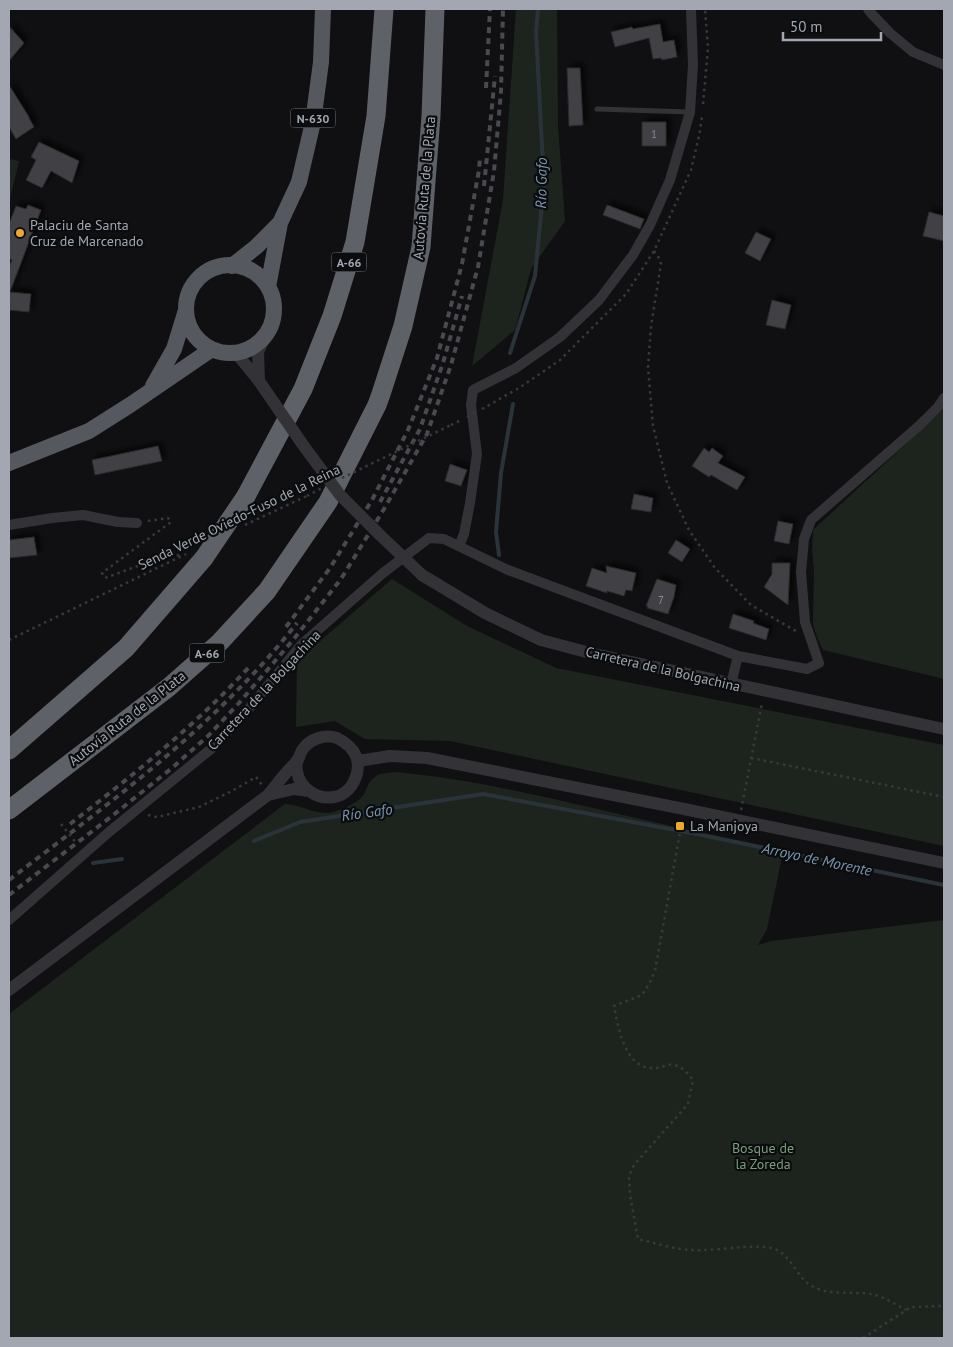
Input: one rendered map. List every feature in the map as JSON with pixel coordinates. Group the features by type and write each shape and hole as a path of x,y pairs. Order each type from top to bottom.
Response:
{"highway":[{"name":"N-630","path":"266,335 273,321 274,310 268,287 280,223 299,182 313,122 321,62 323,9"},
{"name":"A-66","path":"9,750 126,648 196,556 246,496 303,389 332,316 355,242 376,116 384,9"},
{"name":"Autovía Ruta de la Plata","path":"9,810 169,686 220,642 268,591 328,502 381,394 404,326 421,247 431,116 436,9"},
{"name":"N-630","path":"151,390 174,349 190,292 196,281 218,267 232,266 256,248 280,223"},
{"path":"232,266 245,268 259,276 268,287"},
{"path":"186,308 188,324 200,342 223,353 236,353 252,348 266,335"},
{"name":"N-630","path":"9,463 89,431 212,349"}],"street":[{"path":"459,546 464,534 478,454 470,405 473,390 516,368 560,337 599,300 633,256 650,225 670,180 690,112 693,64 691,9"},
{"path":"868,9 890,33 913,52 944,66"},
{"path":"259,381 258,352 266,335"},
{"name":"Carretera de la Bolgachina","path":"236,353 259,381 340,495 422,575 485,613 541,640 590,653 944,729"},
{"path":"810,639 805,622 801,572 804,539 811,520 920,425 944,398"},
{"path":"9,525 52,518 83,516 137,524"},
{"name":"Carretera de la Bolgachina","path":"9,920 85,853 211,749 247,711 302,644 383,572 429,538 444,539 508,570 738,656 807,670 819,663 810,639"},
{"path":"731,684 738,656"},
{"path":"320,737 333,737 344,741 353,750 358,761 358,772 354,783 344,793 334,797 317,796 309,791 301,783 297,772 298,760 302,750 310,742 320,737"},
{"path":"358,761 390,756 427,758 944,863"},
{"path":"9,990 268,795 298,760"},
{"path":"268,795 294,789 309,791"}],"lane":[{"path":"597,109 690,112"}],"path":[{"path":"654,251 661,264 651,326 648,367 653,426 667,483 689,530 715,568 751,605 810,639"},
{"name":"Senda Verde Oviedo-Fuso de la Reina","path":"341,479 478,411"},
{"name":"Senda Verde Oviedo-Fuso de la Reina","path":"239,528 324,487"},
{"path":"137,524 168,518 170,522 102,573 105,578 176,552 179,557"},
{"name":"Senda Verde Oviedo-Fuso de la Reina","path":"9,640 179,557 196,556"},
{"path":"739,821 764,691"},
{"path":"751,758 944,797"},
{"path":"134,812 157,817 199,806 232,791 256,777 268,795"},
{"path":"682,822 655,971 642,995 614,1006 619,1032 633,1060 639,1066 651,1068 670,1065 678,1066 693,1080 688,1104 634,1165 629,1176 630,1195 638,1239 692,1250 761,1246 773,1248 790,1260 802,1279 811,1286 824,1292 871,1294 883,1297 906,1310"},
{"path":"61,824 85,853"},
{"path":"863,1338 911,1307 944,1306"}],"green space":[{"path":"516,9 557,9 558,126 565,221 531,269 515,330 472,366 503,200"},
{"path":"9,159 19,161 9,203"},
{"path":"944,409 944,679 823,650 813,624 814,569 812,551 813,530"},
{"path":"392,579 467,626 556,668 944,745 944,846 450,741 365,739 335,721 296,727 297,661"},
{"name":"Bosque de la Zoreda","path":"395,772 470,782 569,802 783,852 767,929 758,945 771,941 944,920 944,1338 9,1338 9,1014 285,804 321,813 334,812 358,801 376,776"}],"building":[{"path":"660,24 663,42 674,40 677,57 662,60 661,58 653,59 649,38 615,47 611,32 632,27 633,29"},
{"path":"9,26 24,43 9,61"},
{"path":"567,68 580,68 583,125 569,126"},
{"path":"9,85 34,127 16,139 9,127"},
{"path":"642,122 666,122 666,146 642,146"},
{"path":"39,142 79,161 72,183 51,171 42,188 26,180 36,160 31,157"},
{"path":"28,205 41,210 10,292 31,294 29,312 9,310 9,267 12,260 9,258 9,224 16,206 26,209"},
{"path":"607,205 644,219 640,229 603,215"},
{"path":"929,212 944,216 944,241 923,236"},
{"path":"756,232 771,239 760,261 745,253"},
{"path":"772,300 791,305 785,329 766,325"},
{"path":"158,446 162,461 95,475 92,460"},
{"path":"704,448 709,452 712,448 723,456 718,463 745,477 737,490 711,475 709,477 692,466"},
{"path":"450,464 467,470 461,486 445,481"},
{"path":"634,494 653,498 651,512 631,509"},
{"path":"778,521 793,524 789,544 774,541"},
{"path":"34,537 37,555 9,558 9,540"},
{"path":"676,540 690,549 682,562 668,553"},
{"path":"772,563 790,563 788,605 764,587 772,574"},
{"path":"606,566 636,573 632,591 626,590 624,596 586,586 592,568 607,573"},
{"path":"657,579 676,585 668,614 647,608 648,606 646,606"},
{"path":"733,614 754,621 753,623 769,629 766,640 729,628"}],"waterway":[{"name":"Río Gafo","path":"510,353 535,276 544,183 536,32 538,9"},
{"name":"Río Gafo","path":"499,555 496,532 501,473 513,404"},
{"name":"Arroyo de Morente","path":"254,841 300,822 483,794 697,834 944,885"},
{"path":"93,863 122,859"}],"railway":[{"path":"486,88 490,9"},
{"path":"9,895 172,768 209,735 239,703 293,640 341,579 427,434 451,365 478,267 494,171 501,92 503,9"},
{"path":"484,186 495,76"},
{"path":"286,627 330,568 372,500 408,430 437,358 462,264 480,158"},
{"path":"380,502 420,429 443,363 462,296"},
{"path":"9,880 124,791 197,729 266,660 297,623"},
{"path":"70,824 186,729 250,666"}],"place":[{"name":"Palaciu de Santa Cruz de Marcenado","path":"20,233"},
{"name":"La Manjoya","path":"680,826"}]}
